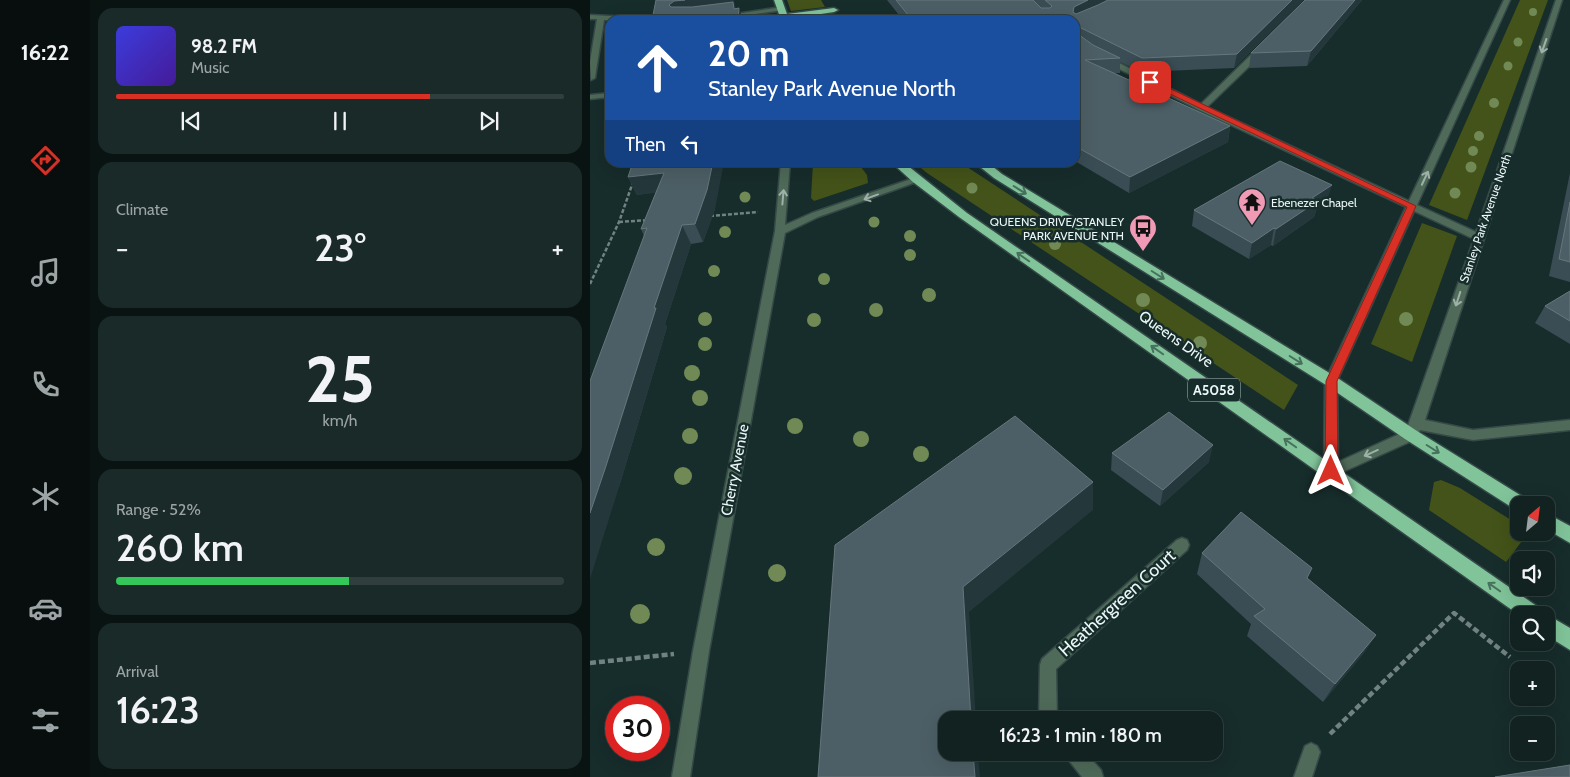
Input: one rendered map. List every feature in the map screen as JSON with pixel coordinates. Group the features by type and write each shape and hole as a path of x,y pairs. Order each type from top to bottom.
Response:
{"highway":[{"path":"778,0 784,15 834,10"},
{"path":"829,0 836,15"},
{"name":"Queens Drive","path":"902,167 916,180 1033,264 1521,606"},
{"path":"986,167 1332,381 1414,429 1510,497"},
{"path":"1555,526 1570,535"},
{"path":"1555,630 1570,640"}],"street":[{"path":"1507,0 1332,381 1331,471 1414,429 1473,435 1570,425"},
{"name":"Stanley Park Avenue North","path":"1414,429 1559,0"},
{"path":"590,17 605,18"},
{"path":"591,78 601,18"},
{"path":"1202,108 1269,42"},
{"path":"1097,56 1202,108 1478,237"},
{"path":"590,97 605,96"},
{"name":"Cherry Avenue","path":"681,777 701,651 780,231 786,167"},
{"path":"780,231 815,215 916,180"},
{"name":"Heathergreen Court","path":"1048,711 1048,665 1182,545"},
{"path":"1303,777 1311,752"},
{"path":"1081,761 1094,777"}],"path":[{"path":"590,284 619,222 634,180"},
{"path":"705,216 782,211"},
{"path":"619,222 658,219"},
{"path":"1311,752 1454,613 1510,657"},
{"path":"590,663 701,651"}],"green space":[{"path":"787,0 821,0 825,7 791,11"},
{"path":"1520,0 1548,0 1467,220 1429,205"},
{"path":"813,167 861,167 867,175 868,183 814,201 811,198"},
{"path":"920,167 967,167 1298,385 1284,410"},
{"path":"1422,223 1457,236 1412,362 1371,344"},
{"path":"1441,480 1460,488 1510,519 1510,541 1522,541 1514,551 1510,551 1510,557 1506,562 1429,510 1434,482"}],"building":[{"path":"656,0 685,0 674,1 669,5 671,7 692,7 733,2 734,9 739,8 738,15 653,15"},
{"path":"896,0 1033,0 1041,8 1050,8 1052,6 1045,0 1088,0 1074,7 1073,12 1076,14 1108,0 1292,0 1237,54 1142,58 1080,27 1080,15 908,15"},
{"path":"1305,0 1355,0 1311,51 1251,53"},
{"path":"1080,36 1093,45 1120,58 1085,60 1230,126 1130,177 1080,149"},
{"path":"1280,161 1332,185 1312,198 1318,201 1252,243 1194,210"},
{"path":"631,167 712,167 707,190 695,224 682,225 590,513 590,381 647,228 641,229 664,173 628,177"},
{"path":"1570,202 1570,262 1559,259"},
{"path":"1570,291 1570,321 1545,306"},
{"path":"1169,412 1213,445 1163,490 1112,453"},
{"path":"1015,416 1093,482 963,587 970,711 938,711 938,761 974,761 975,777 818,777 835,545"},
{"path":"1241,512 1312,568 1307,578 1376,635 1335,684 1254,616 1265,609 1202,553"},
{"path":"1570,765 1570,777 1495,777"}],"place":[{"name":"Ebenezer Chapel","path":"1252,226"},
{"name":"QUEENS DRIVE/STANLEY PARK AVENUE NTH","path":"1143,252"}],"route":[{"path":"1150,82 1412,206 1332,381 1331,471"}]}
